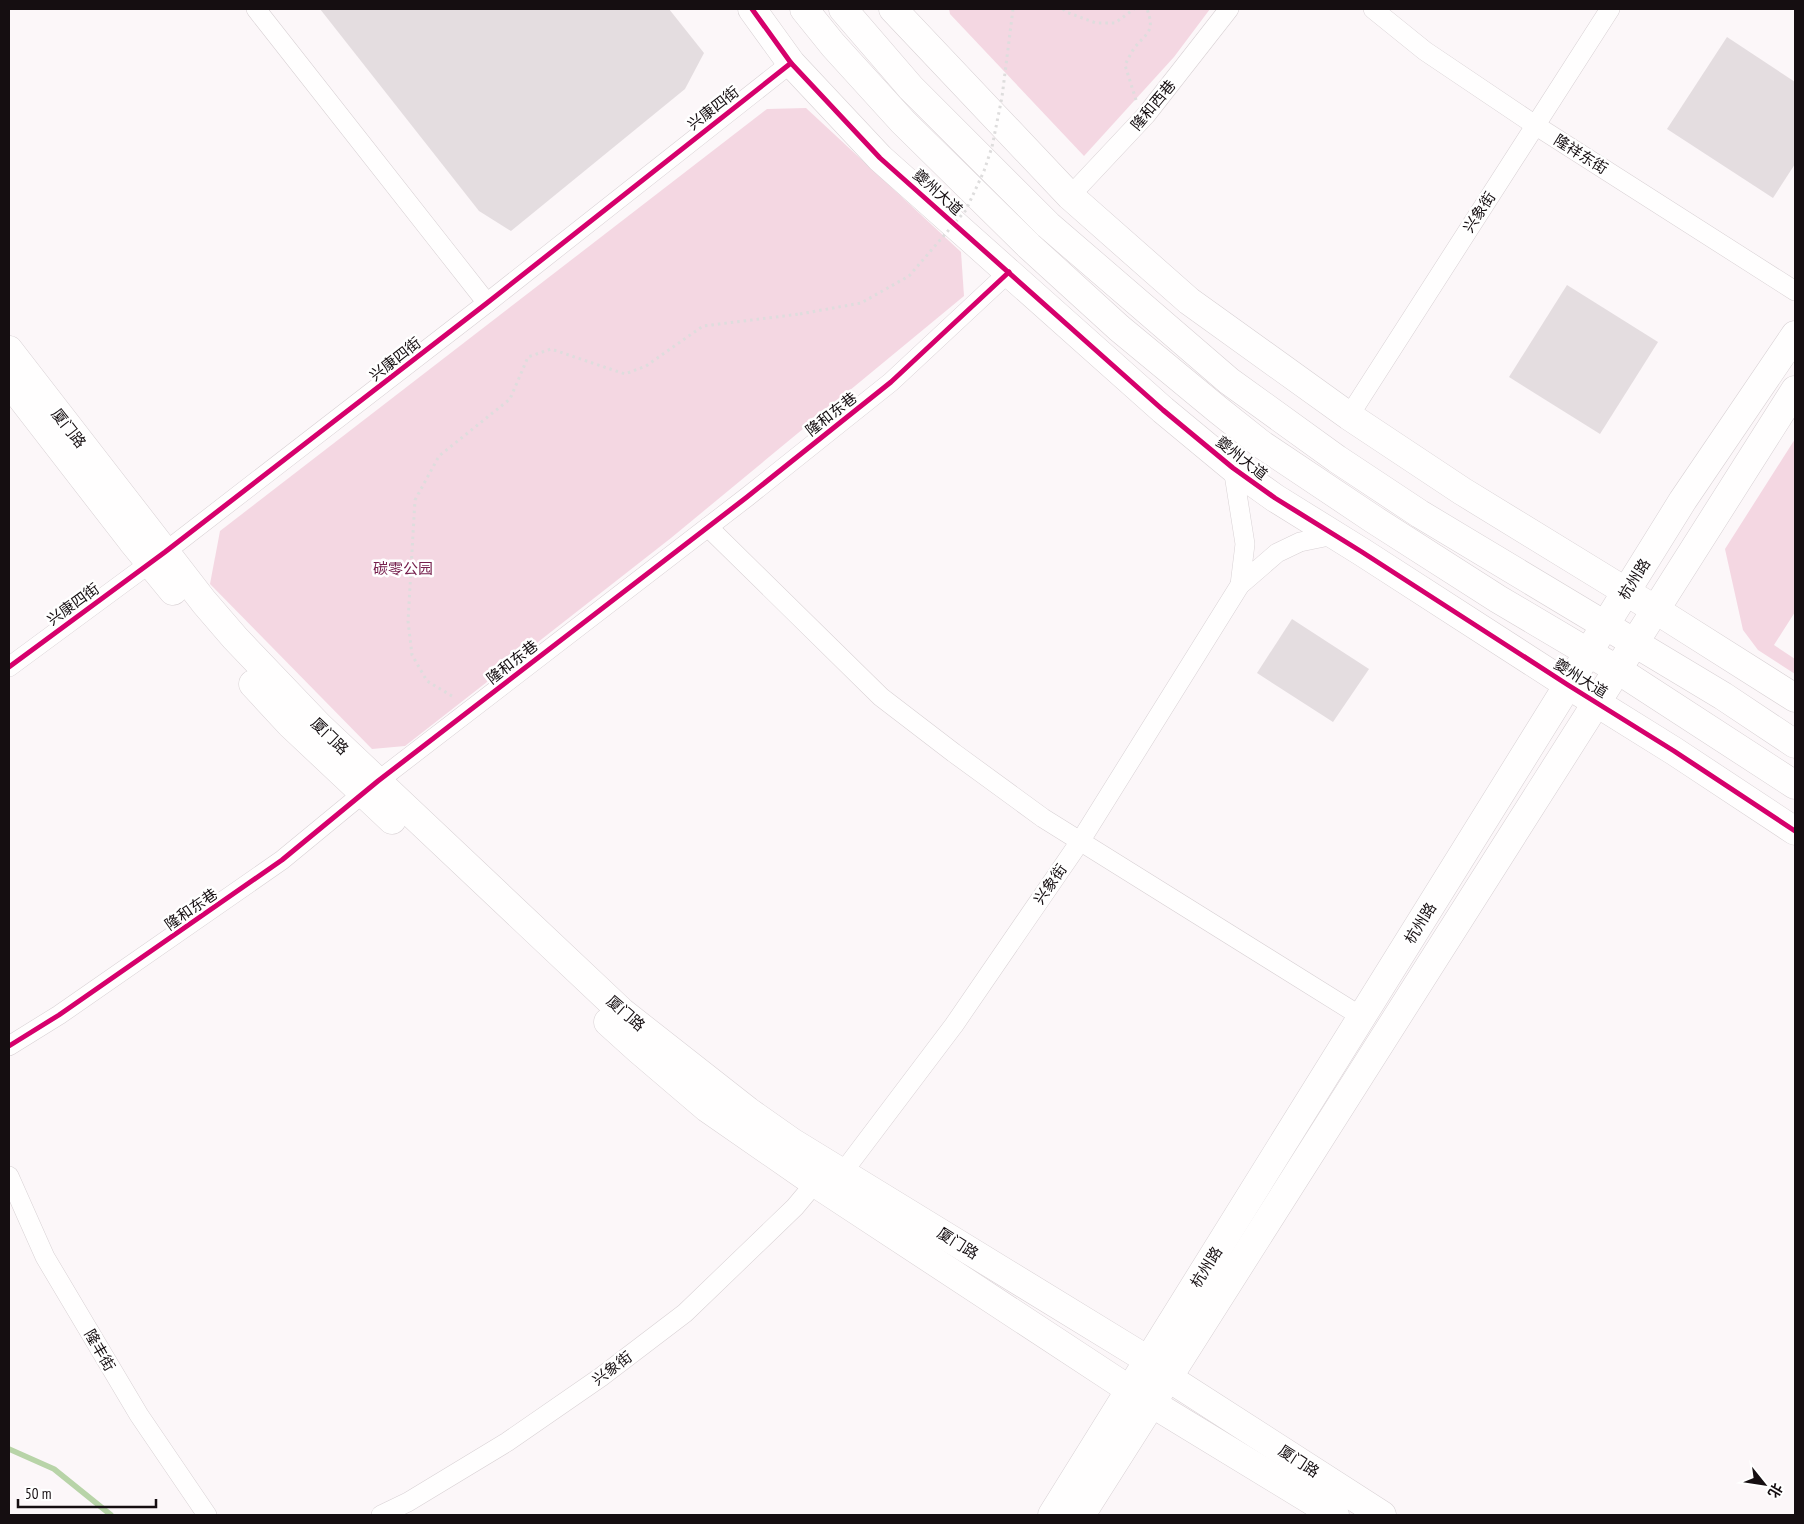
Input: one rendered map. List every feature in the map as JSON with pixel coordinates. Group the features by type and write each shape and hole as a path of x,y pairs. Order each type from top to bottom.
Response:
{"main road":[{"name":"夔州大道","path":"752,9 791,63 880,158 1163,410 1233,468 1274,498 1674,751 1795,831"},
{"name":"夔州大道","path":"804,9 833,45 903,122 1029,246 1119,328 1216,409 1261,444 1373,519 1498,599 1618,670 1795,785"},
{"path":"842,9 911,88 1048,225 1228,381 1420,514 1723,696 1795,744"},
{"path":"893,9 1070,196 1189,301 1349,416 1462,491 1795,698"},
{"name":"杭州路","path":"1081,1515 1141,1397 1148,1360 1683,500 1795,335"},
{"name":"厦门路","path":"9,350 245,676 290,724 370,788 622,1012 748,1111 792,1142 844,1172 1148,1360 1169,1378 1382,1515"},
{"name":"厦门路","path":"9,382 158,558"},
{"name":"杭州路","path":"1052,1515 1141,1397 1169,1378 1795,390"},
{"name":"厦门路","path":"370,788 639,1050 707,1108 815,1183 1141,1397 1336,1515"}],"street":[{"path":"256,9 488,303"},
{"name":"隆和西巷","path":"1070,196 1146,116 1229,9"},
{"name":"隆祥东街","path":"1373,9 1425,51 1535,125 1795,291"},
{"name":"兴象街","path":"1349,416 1610,9"},
{"name":"兴康四街","path":"9,666 158,558 488,303 791,63"},
{"name":"隆和东巷","path":"9,1046 59,1015 282,860 370,788 708,527 891,382 1009,272"},
{"name":"兴象街","path":"1233,468 1245,544 1240,585"},
{"path":"708,527 881,697 954,753 1043,818 1362,1016"},
{"name":"兴象街","path":"844,1172 954,1025 1081,840 1240,585 1277,553 1300,542 1334,535"},
{"name":"隆丰街","path":"9,1176 50,1265 138,1415 207,1515"},
{"name":"兴象街","path":"381,1515 408,1502 507,1442 601,1377 677,1319 796,1207 815,1183"}],"path":[{"path":"452,696 427,681 412,655 408,621 415,500 439,456 510,399 528,358 551,349 625,374 646,366 703,326 800,314 861,303 909,276 966,210 984,171 992,147 1002,97 1013,9"},
{"path":"1063,9 1066,12 1096,23 1114,23 1134,9"},
{"path":"1137,104 1125,65 1134,49 1149,32 1151,19 1147,9"}],"green space":[{"path":"949,9 1210,9 1174,57 1084,156 950,14"},
{"name":"碳零公园","path":"806,108 961,252 964,296 671,538 405,746 372,749 210,584 220,531 767,109"},
{"path":"1795,439 1795,612 1774,645 1795,659 1795,674 1758,650 1743,630 1725,549"}],"building":[{"path":"320,9 669,9 704,53 685,89 511,231 479,211"},
{"path":"1727,37 1795,82 1795,164 1773,198 1667,129"},
{"path":"1567,285 1658,342 1600,434 1509,377"},
{"path":"1292,619 1369,669 1333,722 1257,673"}],"waterway":[{"path":"9,1449 54,1469 111,1515"}],"cycle path":[{"path":"752,9 791,63 880,158 1163,410 1233,468 1275,498 1674,751 1795,831"},
{"path":"9,667 165,552 487,303 791,63"},
{"path":"9,1046 59,1015 282,860 378,781 747,497 891,382 1009,272"}]}
